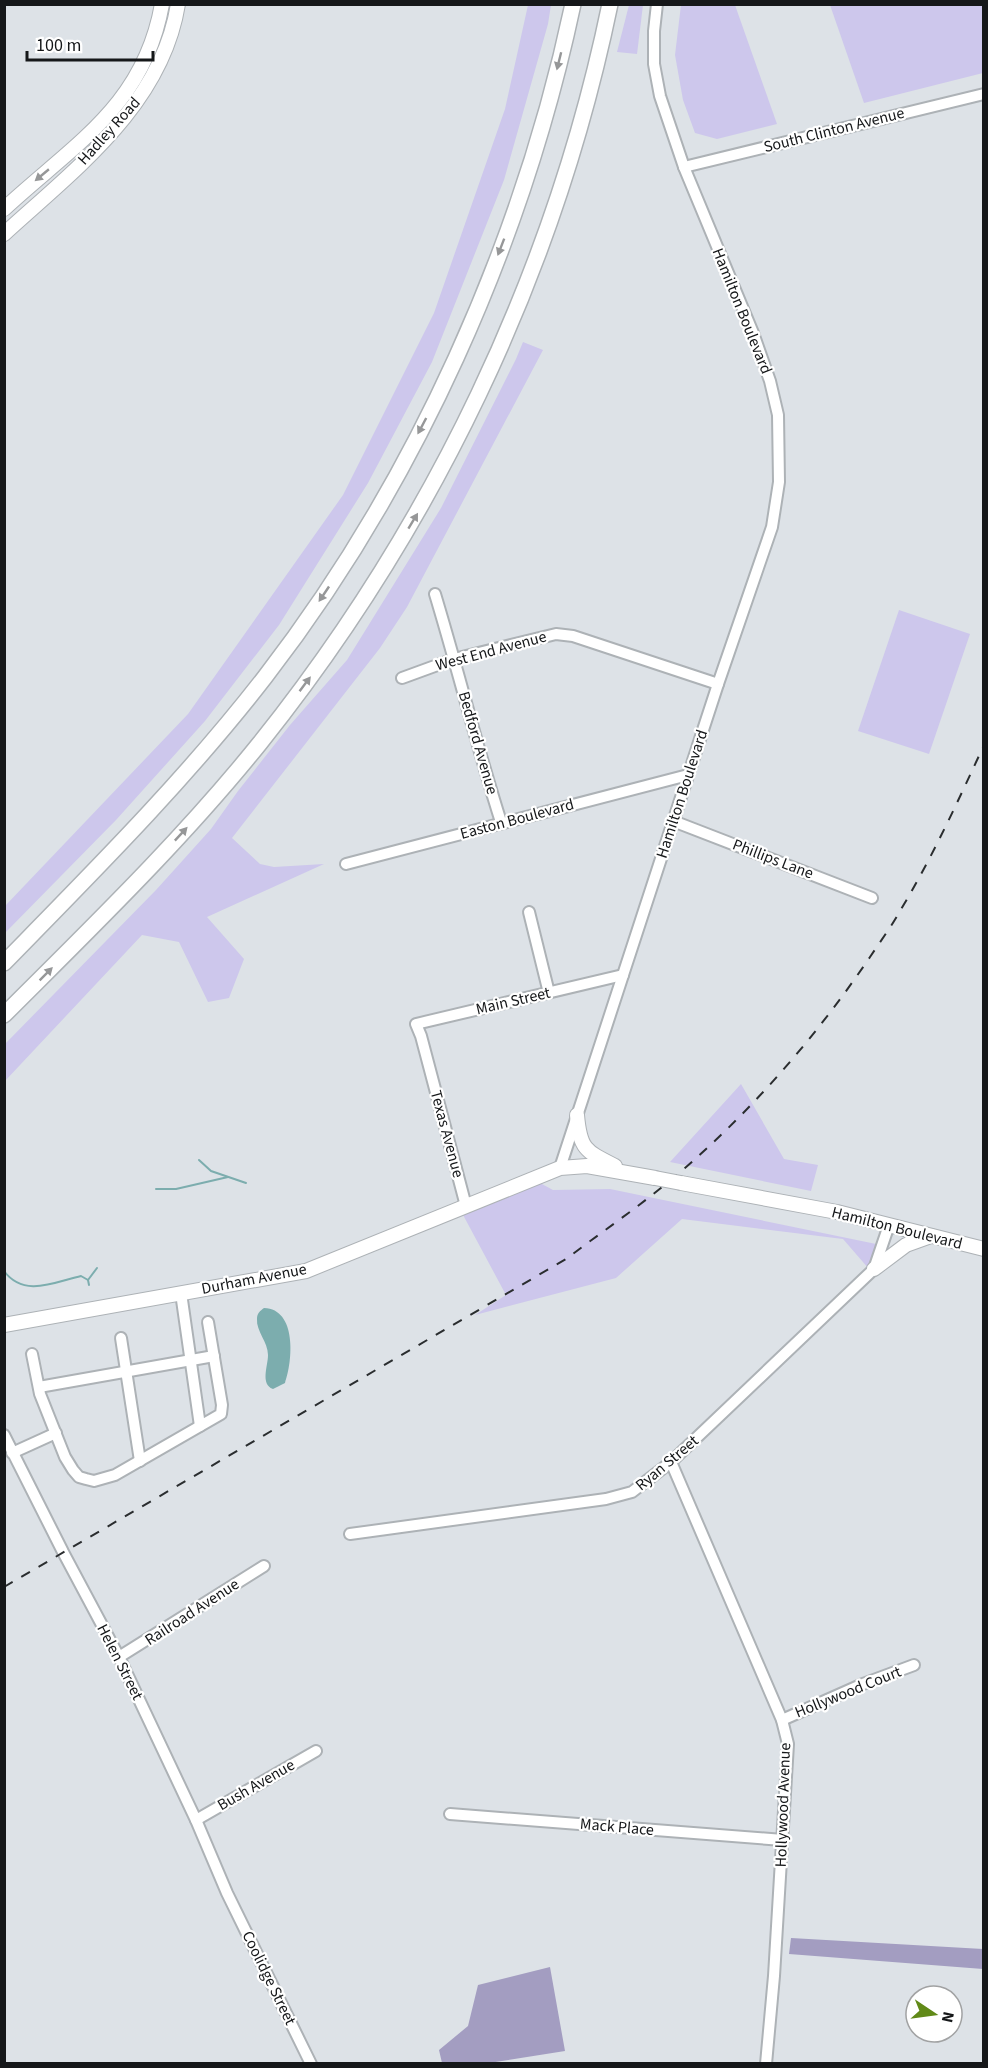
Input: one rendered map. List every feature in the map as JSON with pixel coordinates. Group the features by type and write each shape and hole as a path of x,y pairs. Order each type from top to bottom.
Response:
{"highway":[{"path":"4,963 136,828 211,744 302,626 369,523 425,420 484,291 535,149 555,82 573,4"},
{"path":"4,1015 150,867 207,806 259,744 325,658 415,517 451,452 485,382 535,262 573,151 602,45 610,4"}],"main road":[{"name":"Hadley Road","path":"4,209 86,138 117,106 144,63 162,4"},
{"name":"Hadley Road","path":"4,234 95,151 138,103 158,68 169,41 178,4"},
{"path":"86,138 95,151"},
{"path":"577,1115 579,1137 585,1148 595,1156 633,1174"},
{"name":"Hamilton Boulevard","path":"560,1168 587,1166 837,1212 984,1249"},
{"name":"Durham Avenue","path":"4,1325 306,1271 560,1168"},
{"path":"874,1269 906,1245 931,1236"}],"street":[{"name":"Hamilton Boulevard","path":"560,1168 718,684 772,527 779,482 778,418 770,381 753,333 684,167 660,96 654,64 657,4"},
{"name":"South Clinton Avenue","path":"684,167 984,94"},
{"name":"Bedford Avenue","path":"435,594 501,822"},
{"name":"West End Avenue","path":"402,678 454,658 556,634 573,636 718,684"},
{"name":"Easton Boulevard","path":"346,864 688,775"},
{"name":"Phillips Lane","path":"673,821 872,898"},
{"path":"529,912 549,993"},
{"name":"Main Street","path":"421,1036 416,1024 623,975"},
{"name":"Texas Avenue","path":"421,1036 466,1206"},
{"name":"Ryan Street","path":"350,1534 606,1499 632,1492 671,1462 874,1269 889,1225"},
{"path":"181,1293 200,1426"},
{"path":"32,1354 39,1387 73,1470 79,1476 94,1481 115,1475 221,1414 222,1405 208,1322"},
{"path":"121,1338 140,1461"},
{"path":"39,1387 214,1356"},
{"path":"12,1453 56,1433"},
{"name":"Helen Street","path":"4,1435 119,1657 196,1820 227,1893"},
{"name":"Hollywood Avenue","path":"671,1462 782,1720 788,1744 766,2064"},
{"name":"Railroad Avenue","path":"119,1657 264,1566"},
{"name":"Hollywood Court","path":"782,1720 863,1684 914,1665"},
{"name":"Bush Avenue","path":"196,1820 316,1750"},
{"name":"Mack Place","path":"450,1814 783,1840"},
{"name":"Coolidge Street","path":"227,1893 311,2064"}],"shaded area":[{"path":"528,5 551,5 548,24 504,180 432,362 368,483 279,625 205,721 116,820 5,933 5,906 188,714 343,495 434,313 505,109"},
{"path":"629,5 643,5 637,54 617,52"},
{"path":"681,5 735,5 777,124 717,139 695,133 683,100 675,55"},
{"path":"830,5 983,5 983,73 864,103"},
{"path":"523,342 543,350 407,607 380,648 232,838 260,864 274,867 324,864 207,917 244,959 229,998 208,1002 179,942 142,935 5,1081 5,1044 156,890 211,829 290,725 347,660 441,508"},
{"path":"899,610 970,634 929,754 858,731"},
{"path":"741,1084 784,1159 818,1165 811,1191 670,1162"},
{"path":"540,1183 553,1190 610,1189 881,1245 869,1269 843,1239 682,1219 616,1278 475,1315 506,1295 462,1213"},
{"path":"791,1938 983,1949 983,1969 789,1954"},
{"path":"550,1967 565,2051 489,2063 442,2063 439,2050 468,2026 478,1985"}],"water":[{"path":"264,1308 275,1311 282,1317 290,1338 290,1362 285,1383 273,1389 269,1387 266,1379 268,1355 257,1323 258,1314"}],"waterway":[{"path":"199,1160 211,1171 246,1183"},
{"path":"156,1189 176,1189 228,1177"},
{"path":"89,1285 88,1280 97,1268"},
{"path":"4,1271 12,1279 30,1286 40,1286 81,1276 88,1280"}],"railway":[{"path":"4,1587 566,1259 685,1168 761,1095 807,1042 850,986 912,891 984,745"}]}
